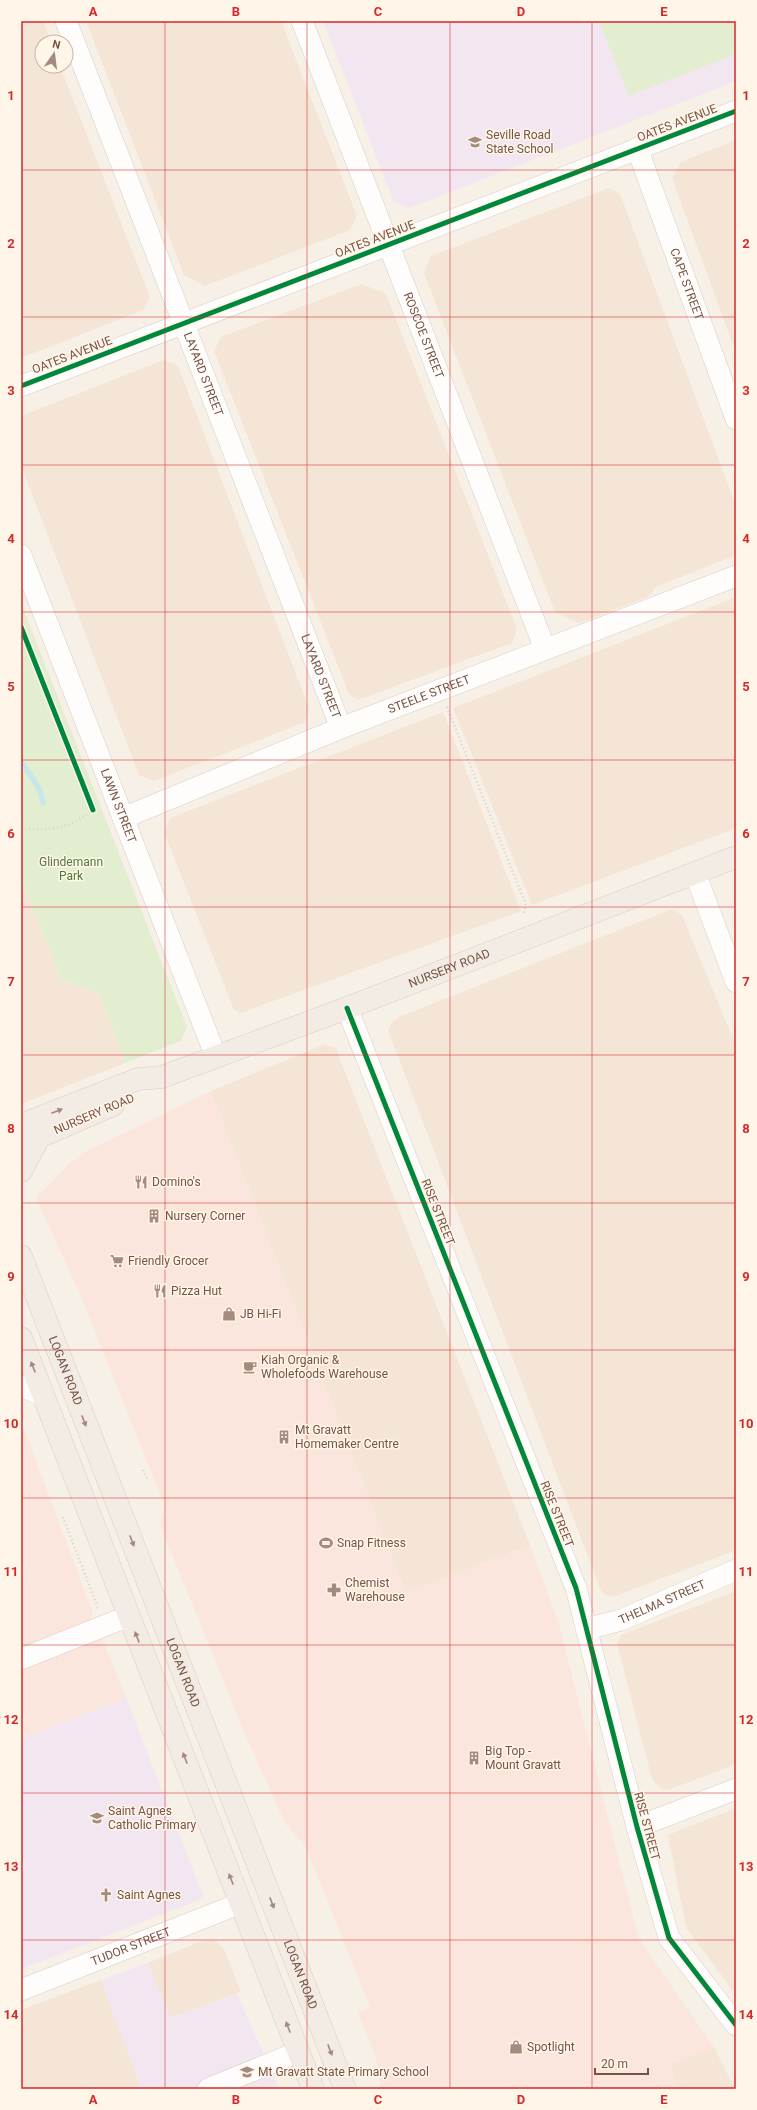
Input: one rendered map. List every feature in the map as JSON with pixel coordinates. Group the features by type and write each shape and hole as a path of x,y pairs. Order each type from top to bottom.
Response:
{"main road":[{"name":"NURSERY ROAD","path":"21,1125 138,1079 162,1077 347,1008 736,857"},
{"name":"NURSERY ROAD","path":"30,1141 144,1092 162,1077"},
{"path":"21,1171 30,1141"},
{"name":"LOGAN ROAD","path":"21,1256 345,2089"},
{"path":"21,1338 313,2089"}],"street":[{"name":"LAYARD STREET","path":"66,21 340,728"},
{"name":"ROSCOE STREET","path":"302,21 545,649"},
{"name":"OATES AVENUE","path":"21,386 736,111"},
{"name":"CAPE STREET","path":"637,148 736,419"},
{"name":"LAWN STREET","path":"21,555 216,1057"},
{"name":"STEELE STREET","path":"121,810 340,728 736,576"},
{"path":"695,873 736,982"},
{"name":"RISE STREET","path":"347,1008 576,1588 637,1827 669,1938 736,2025"},
{"path":"21,1386 44,1396"},
{"name":"THELMA STREET","path":"586,1629 621,1620 736,1570"},
{"path":"21,1659 130,1616"},
{"path":"637,1827 736,1790"},
{"name":"TUDOR STREET","path":"21,1990 241,1903"},
{"path":"208,2089 298,2052"}],"path":[{"path":"440,689 526,905 524,913"},
{"path":"90,802 93,810"},
{"path":"21,828 51,828 72,823 93,810 121,810"},
{"path":"143,1470 147,1478"},
{"path":"63,1517 100,1614"}],"shaded area":[{"path":"21,21 43,21 48,34 34,34 34,74 63,74 150,297 143,310 21,358"},
{"path":"86,21 281,21 357,216 350,230 205,286 184,275"},
{"name":"Seville Road State School","path":"323,21 736,21 736,81 409,208 394,202"},
{"path":"736,140 736,353 672,178 681,162"},
{"path":"609,188 620,194 736,506 736,555 656,587 649,596 579,623 555,612 424,273 431,256"},
{"path":"362,284 386,294 517,629 512,643 358,700 349,694 214,351 221,337"},
{"path":"164,360 178,366 309,708 305,722 154,781 139,775 21,465 21,416"},
{"path":"736,597 736,828 532,905 453,708"},
{"path":"443,712 521,911 240,1013 234,1010 164,832 170,818"},
{"path":"21,878 61,979 99,994 125,1063 21,1104"},
{"path":"672,909 682,915 736,1046 736,1550 613,1597 606,1595 601,1591 388,1030 392,1022 399,1017"},
{"path":"325,1044 336,1049 530,1545 406,1593 211,1091"},
{"path":"211,1091 406,1593 530,1545 558,1621 639,1939 714,2047 670,2064 677,2089 381,2089 375,2054 358,2012 370,2007 305,1846 285,1823 247,1739 160,1525 165,1507 83,1301 36,1198 69,1164 85,1152"},
{"path":"21,1421 93,1613 86,1628 21,1652"},
{"path":"736,1591 736,1764 671,1789 664,1790 652,1779 617,1644 621,1635"},
{"path":"101,1636 126,1698 26,1737 21,1723 21,1667"},
{"name":"Saint Agnes Catholic Primary","path":"126,1698 204,1898 21,1969 21,1739"},
{"path":"736,1808 736,1995 686,1927 668,1835"},
{"path":"213,1939 224,1949 241,1992 170,2018 148,1963 199,1942"},
{"path":"148,1963 170,2018 237,1994 279,2089 130,2089 140,2085 101,1980"},
{"path":"101,1980 140,2085 130,2089 21,2089 21,2010"},
{"path":"714,2047 735,2089 677,2089 670,2064"}],"green space":[{"path":"599,21 736,21 736,54 629,96"},
{"name":"Glindemann Park","path":"21,603 187,1027 181,1041 125,1063 99,994 61,979 21,878"}],"waterway":[{"path":"21,761 40,790 43,803"}],"cycle path":[{"path":"21,386 736,111"},
{"path":"21,627 93,810"},
{"path":"347,1008 576,1588 637,1827 669,1938 736,2025"}],"place":[{"name":"Seville Road State School","path":"475,142"},
{"name":"Domino's","path":"141,1182"},
{"name":"Nursery Corner","path":"154,1216"},
{"name":"Friendly Grocer","path":"117,1261"},
{"name":"Pizza Hut","path":"160,1291"},
{"name":"JB Hi-Fi","path":"229,1314"},
{"name":"Kiah Organic & Wholefoods Warehouse","path":"250,1367"},
{"name":"Mt Gravatt Homemaker Centre","path":"284,1437"},
{"name":"Snap Fitness","path":"326,1543"},
{"name":"Chemist Warehouse","path":"334,1590"},
{"name":"Big Top - Mount Gravatt","path":"474,1758"},
{"name":"Saint Agnes Catholic Primary","path":"97,1818"},
{"name":"Saint Agnes","path":"106,1895"},
{"name":"Spotlight","path":"516,2047"},
{"name":"Mt Gravatt State Primary School","path":"247,2072"}]}
